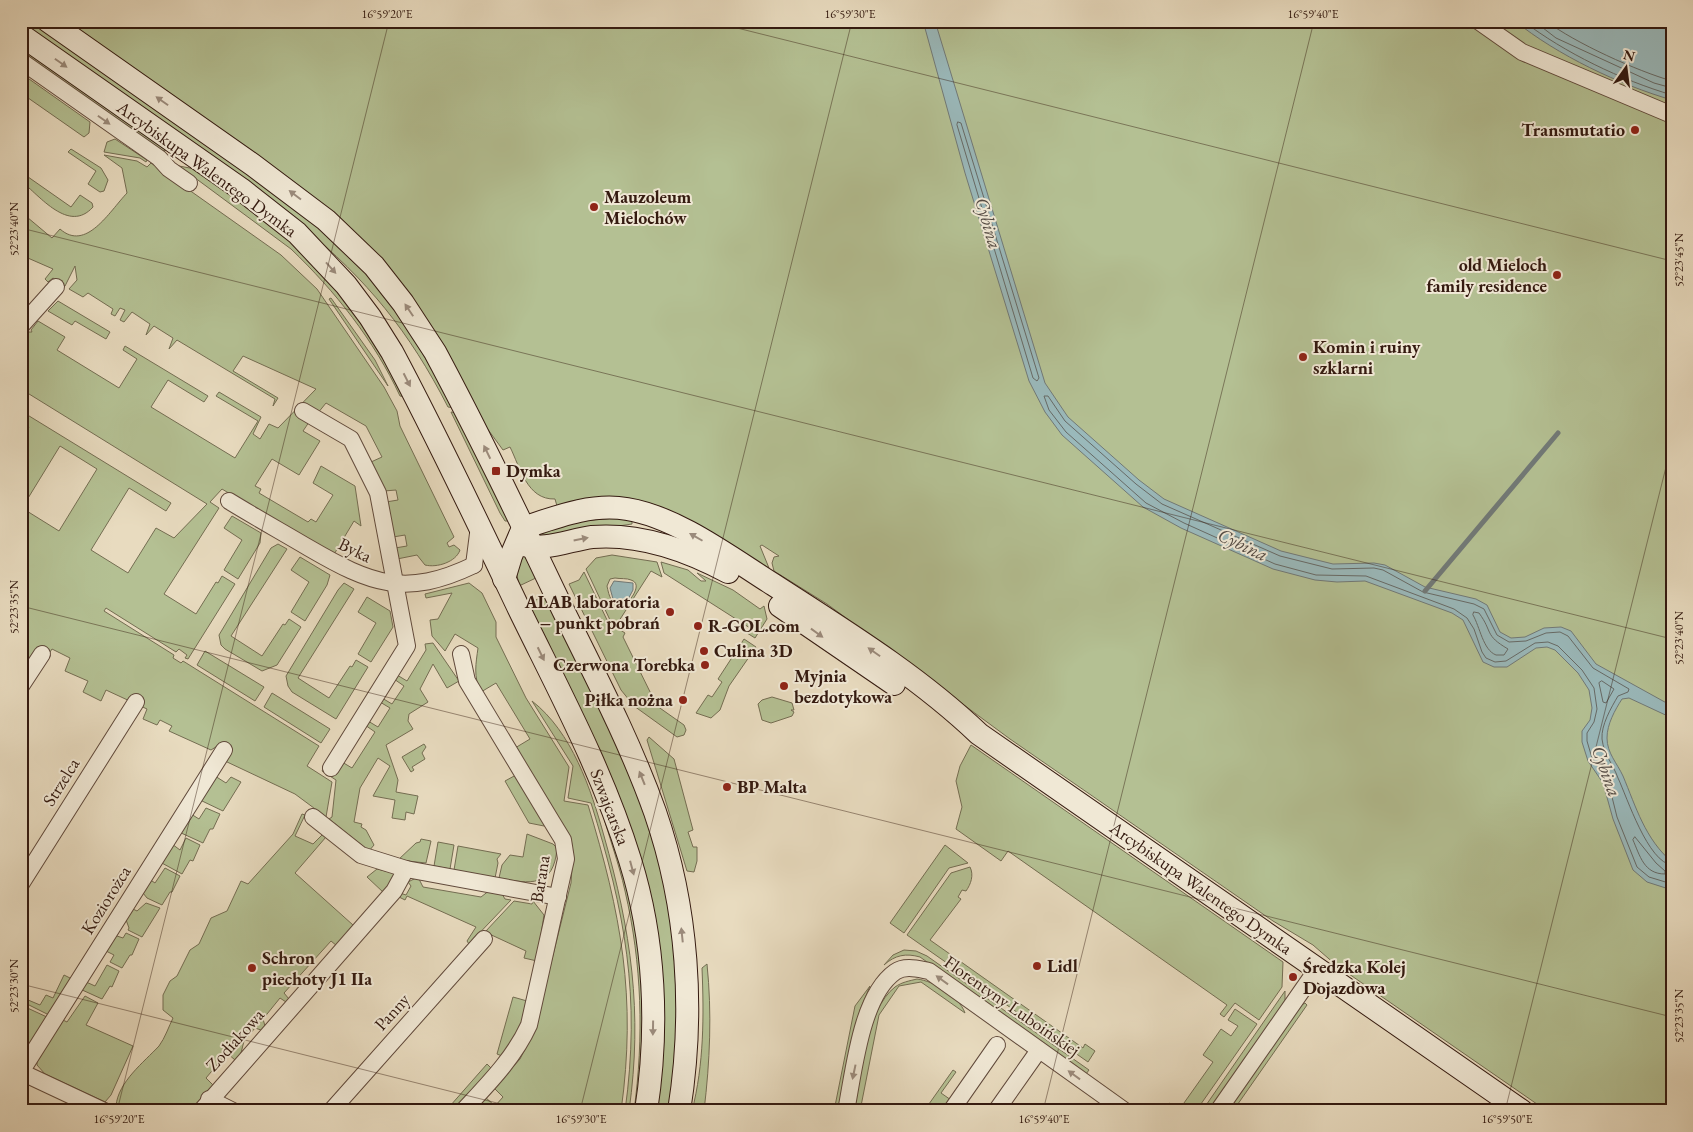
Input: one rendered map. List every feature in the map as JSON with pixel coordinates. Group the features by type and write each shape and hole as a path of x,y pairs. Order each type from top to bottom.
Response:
{"street":[{"name":"Arcybiskupa Walentego Dymka","path":"48,21 294,195 338,231 374,266 403,302 436,352 524,540 623,537 663,544 690,554 740,578 894,684 951,720 979,734 1522,1111"},
{"path":"1478,21 1522,52 1672,115"},
{"name":"Arcybiskupa Walentego Dymka","path":"21,35 241,189 285,223 346,285 370,317 396,359 479,526"},
{"path":"21,62 159,158 169,169 189,183"},
{"path":"159,158 186,151"},
{"path":"21,326 56,287"},
{"path":"303,411 351,439 378,493 407,646 331,768"},
{"name":"Byka","path":"229,501 344,569 379,582 396,584 431,580 460,572 474,565"},
{"path":"524,540 504,579 474,565 479,526 524,540 631,753 655,814 666,849 679,910 686,984 686,1041 679,1111"},
{"name":"Szwajcarska","path":"479,526 591,758 613,810 631,862 645,926 652,992 652,1070 646,1111"},
{"path":"21,686 42,654"},
{"name":"Barana","path":"461,654 467,680 563,840 566,859 529,1025 522,1042 509,1059 463,1111"},
{"name":"Strzelca","path":"21,884 136,702"},
{"name":"Koziorożca","path":"21,1072 224,750"},
{"path":"313,817 360,855 406,869 558,897"},
{"name":"Zodiakowa","path":"233,1111 205,1105 394,891 406,869"},
{"name":"Panny","path":"331,1111 484,939"},
{"name":"Florentyny Luboińskiej","path":"846,1111 867,1011 876,993 895,972 905,968 929,971 1120,1107"},
{"path":"1218,1111 1317,969"},
{"path":"951,1111 997,1045"},
{"path":"996,1111 1039,1050"},
{"path":"21,1072 104,1111"}],"green space":[{"path":"21,21 32,21 277,193 333,237 393,304 455,408 448,407 418,354 385,309 367,287 326,246 302,226 21,25"},
{"path":"61,21 209,21 216,28 222,21 1672,21 1672,1111 1547,1111 1336,965 1313,945 1273,921 1010,739 827,604 774,571 772,563 774,557 779,556 762,545 760,546 769,568 764,565 760,572 680,518 557,506 555,499 545,498 538,494 531,488 521,473 510,447 503,450 478,416 418,308"},
{"path":"21,45 166,150 162,151 21,57"},
{"path":"22,74 90,122 89,133 84,137 21,93"},
{"path":"115,139 147,160 146,162 140,158 104,152 107,142"},
{"path":"71,149 101,168 108,180 104,191 100,192 88,184 96,171 68,152"},
{"path":"104,155 137,161 147,167 151,163 281,255 317,289 384,387 397,411 400,426 454,537 447,543 449,547 454,545 460,550 455,558 435,566 425,565 417,555 397,559 395,548 407,546 405,535 393,537 386,502 398,500 396,490 384,491 371,462 382,457 366,426 326,403 303,431 320,441 299,475 272,459 255,486 261,489 259,493 308,522 311,519 316,522 333,495 313,483 321,466 355,486 361,526 354,521 333,556 222,489 210,502 219,508 164,594 196,614 216,582 218,583 222,576 235,584 188,659 185,658 187,655 179,649 176,652 106,608 104,611 174,655 173,658 181,663 183,661 319,746 307,766 332,782 326,817 295,794 225,761 232,748 222,743 211,750 169,731 172,726 160,720 157,725 143,719 147,709 106,690 101,701 83,692 88,681 65,671 70,658 52,649 50,652 42,646 32,660 21,651 21,439 29,427 21,422 21,411 171,503 166,511 129,488 91,550 128,573 156,528 174,538 207,504 21,389 21,339 28,332 32,332 31,330 38,321 65,337 57,350 119,388 137,359 123,350 125,346 208,396 204,402 168,380 151,407 235,458 258,421 216,396 219,392 261,417 253,434 260,439 269,424 278,428 316,389 243,356 233,371 278,398 273,406 275,399 177,340 169,349 173,338 154,326 146,335 150,324 132,312 124,322 120,320 125,310 120,308 115,316 111,314 113,309 88,293 83,297 69,289 77,280 75,266 65,286 53,278 48,282 45,279 53,269 21,255 21,212 52,238 60,229 70,235 79,236 88,233 105,219 127,193 122,168","holes":["60,446 97,469 59,531 22,508"]},
{"path":"179,166 195,169 240,199 312,260 362,323 406,397 400,396 378,355 352,317 307,265 291,249"},
{"path":"21,172 71,207 80,195 92,203 93,207 84,214 65,215 55,210 21,181"},
{"path":"331,298 375,360 388,386 329,299"},
{"path":"58,301 110,332 106,339 75,321 72,325 48,311"},
{"path":"451,412 458,413 509,521 505,521 500,513"},
{"path":"232,516 261,533 260,543 238,579 224,570 242,540 224,528"},
{"path":"615,518 632,521 632,524 539,538 540,533 571,522"},
{"path":"278,544 287,549 231,636 262,656 283,624 285,625 289,619 301,627 277,665 262,671 225,649 221,645 219,635 271,548"},
{"path":"525,555 538,577 519,586 517,575 520,557"},
{"path":"612,555 657,562 662,577 651,571 617,624 610,620 586,569 596,558","holes":["610,579 629,579 635,582 636,585 634,593 624,606 620,606 611,600 607,586"]},
{"path":"300,557 330,575 327,585 305,621 291,612 309,582 291,570"},
{"path":"661,562 688,570 701,581 706,581 697,573 733,590 760,609 764,606 767,619 755,638 747,633 750,628 664,573"},
{"path":"584,572 608,622 625,633 623,637 657,706 684,725 686,730 684,735 677,737 634,706 621,690 569,584 579,580"},
{"path":"344,583 354,589 298,678 329,698 356,660 368,667 336,719 292,692 288,686 286,676"},
{"path":"469,583 482,593 496,622 496,637 526,698 569,767 564,801 588,805 600,845 617,920 623,956 626,993 626,1070 621,1111 473,1111 485,1097 495,1106 503,1097 494,1088 520,1059 534,1031 571,883 573,852 571,839 515,748 530,739 496,683 481,692 478,686 476,665 478,648 455,634 445,651 432,636 430,620 438,619 452,593 426,598 425,594"},
{"path":"546,595 633,780 657,850 672,920 678,1020 670,1111 656,1111 659,956 526,605"},
{"path":"367,597 390,611 393,627 371,662 358,654 376,623 358,612"},
{"path":"744,639 756,647 729,686 720,710 711,718 696,713 708,695 712,697 722,682 718,679"},
{"path":"433,643 459,681 447,688 433,664 420,689 428,702 409,714 408,721 413,729 386,745 398,780 396,792 418,796 414,814 406,812 405,820 392,818 395,800 373,796 390,766 378,758 360,788 354,822 362,824 361,827 366,830 374,845 369,851 329,819 332,817 336,780 322,771 326,764 342,762 352,768 375,732 365,725 368,721 378,727 390,708 380,702 382,698 392,704 404,686 394,679 397,675 407,681 426,650 425,644"},
{"path":"205,651 264,687 255,701 197,665"},
{"path":"272,693 330,729 321,743 264,707"},
{"path":"772,697 792,703 794,710 791,710 794,712 792,716 771,723 762,720 758,704 762,700"},
{"path":"532,701 558,729 578,763 593,799 613,871 621,905 632,972 635,1040 629,1111 625,1111 630,1069 630,992 627,955 613,881 591,803 568,798 573,766"},
{"path":"649,737 674,759 693,830 688,832 693,847 697,847 697,861 694,872 687,871 647,740"},
{"path":"424,744 426,747 422,753 425,759 412,767 414,770 411,772 402,757"},
{"path":"971,745 1283,962 1282,987 1259,1020 1235,1003 1224,1017 1220,1014 1227,1005 1008,851 1001,861 956,829 962,807 956,781 960,766"},
{"path":"516,775 546,825 529,823 505,781"},
{"path":"215,776 226,783 231,777 241,782 223,811 200,800"},
{"path":"601,807 628,890 640,956 643,1026 637,1111 634,1111 639,1056 640,1001 635,946 623,880"},
{"path":"206,808 220,814 213,829 210,829 203,843 179,832 191,814 199,819"},
{"path":"302,814 305,815 295,836 313,844 324,833 326,837 295,873 353,925 337,946 331,941 284,993 289,999 286,1002 280,998 263,1019 265,1026 261,1030 255,1028 244,1041 241,1053 235,1060 227,1053 206,1078 213,1085 190,1111 127,1111 116,1106 121,1089 139,1066 159,1046 173,1018 163,1010 163,995 170,981 177,976 190,950 199,944 211,918 227,911 241,881 248,884 293,834"},
{"path":"527,834 553,844 557,848 551,870 546,877 530,882 499,878 502,865 510,855 523,857"},
{"path":"186,838 200,845 193,861 190,860 182,874 160,862 172,844 180,850"},
{"path":"421,839 431,841 426,863 398,860 416,843 420,842"},
{"path":"438,842 454,845 450,869 434,866"},
{"path":"945,845 968,863 949,868 904,933 890,923"},
{"path":"458,846 501,854 497,859 495,878 454,870"},
{"path":"970,867 972,876 968,888 966,891 962,890 958,897 961,899 930,940 1083,1048 1085,1044 1095,1051 1088,1062 907,935 951,873"},
{"path":"165,868 180,876 172,892 170,892 162,905 147,898 143,893 149,879 155,883"},
{"path":"377,869 394,873 397,879 384,893 367,877"},
{"path":"418,877 423,887 481,897 490,890 502,894 505,899 511,900 469,944 467,941 476,927 407,896 405,900 397,896 397,892 406,895 411,886 408,882"},
{"path":"514,901 532,904 533,901 544,915 537,961 524,958 526,951 485,932"},
{"path":"146,903 160,908 142,937 128,930 125,917 131,908 137,911"},
{"path":"126,933 139,939 132,955 130,955 122,968 110,962 114,955 104,950 114,935 123,938"},
{"path":"904,950 916,951 927,956 1089,1070 1086,1074 920,957 901,956 892,959 884,965 893,955"},
{"path":"707,964 710,1019 706,1092 704,1111 692,1111 701,1058 702,968"},
{"path":"107,965 119,971 112,987 110,986 102,999 80,989 84,981 95,986"},
{"path":"64,975 74,980 51,1016 21,1001 21,997 40,1005 46,995 53,998"},
{"path":"917,979 924,980 945,990 952,995 965,1013 921,982 899,986 879,1015 860,1111 854,1111 866,1045 877,1011 885,997 895,987"},
{"path":"870,986 860,1010 839,1111 834,1111 855,1006"},
{"path":"1285,991 1285,1002 1209,1111 1202,1111"},
{"path":"85,996 98,1003 86,1025 133,1046 111,1095 105,1102 45,1074 37,1065 37,1060 61,1019 67,1022"},
{"path":"513,997 527,1001 520,1030 502,1056 497,1054"},
{"path":"1305,1003 1307,1005 1233,1111 1227,1111 1300,1006"},
{"path":"21,1005 49,1018 27,1049 21,1053"},
{"path":"1235,1009 1257,1024 1196,1111 1164,1111 1169,1103 1179,1110 1213,1062 1203,1055 1221,1029 1231,1036 1238,1026 1228,1020"},
{"path":"487,1064 492,1069 457,1108 450,1106"},
{"path":"953,1070 956,1072 941,1093 951,1100 943,1111 924,1111"}],"water":[{"name":"Cybina","path":"923,21 935,21 1045,383 1068,417 1139,480 1164,499 1281,551 1333,564 1374,563 1385,565 1425,587 1476,599 1487,605 1500,632 1511,638 1525,637 1544,628 1561,627 1571,631 1596,664 1672,706 1672,718 1629,698 1622,699 1610,722 1607,743 1648,833 1672,862 1672,890 1647,882 1633,870 1613,819 1603,783 1588,761 1582,742 1582,731 1590,720 1592,708 1589,690 1578,673 1555,650 1547,647 1536,648 1507,667 1494,667 1483,662 1463,620 1452,613 1365,581 1337,582 1315,580 1273,569 1181,528 1143,507 1062,435 1045,412 1029,381 965,173"},
{"path":"1515,21 1672,21 1672,100 1631,86 1590,68 1550,46"},
{"path":"614,581 633,583 633,590 626,603 618,604 613,599 610,588"}],"waterway":[{"path":"1425,591 1558,433"}],"place":[{"name":"Transmutatio","path":"1635,130"},
{"name":"Mauzoleum Mielochów","path":"594,207"},
{"name":"old Mieloch family residence","path":"1557,275"},
{"name":"Komin i ruiny szklarni","path":"1303,357"},
{"name":"Dymka","path":"496,471"},
{"name":"ALAB laboratoria – punkt pobrań","path":"670,612"},
{"name":"R-GOL.com","path":"698,626"},
{"name":"Culina 3D","path":"704,651"},
{"name":"Czerwona Torebka","path":"705,665"},
{"name":"Myjnia bezdotykowa","path":"784,686"},
{"name":"Piłka nożna","path":"683,700"},
{"name":"BP Malta","path":"727,787"},
{"name":"Lidl","path":"1037,966"},
{"name":"Schron piechoty J1 IIa","path":"252,968"},
{"name":"Średzka Kolej Dojazdowa","path":"1293,977"}]}
